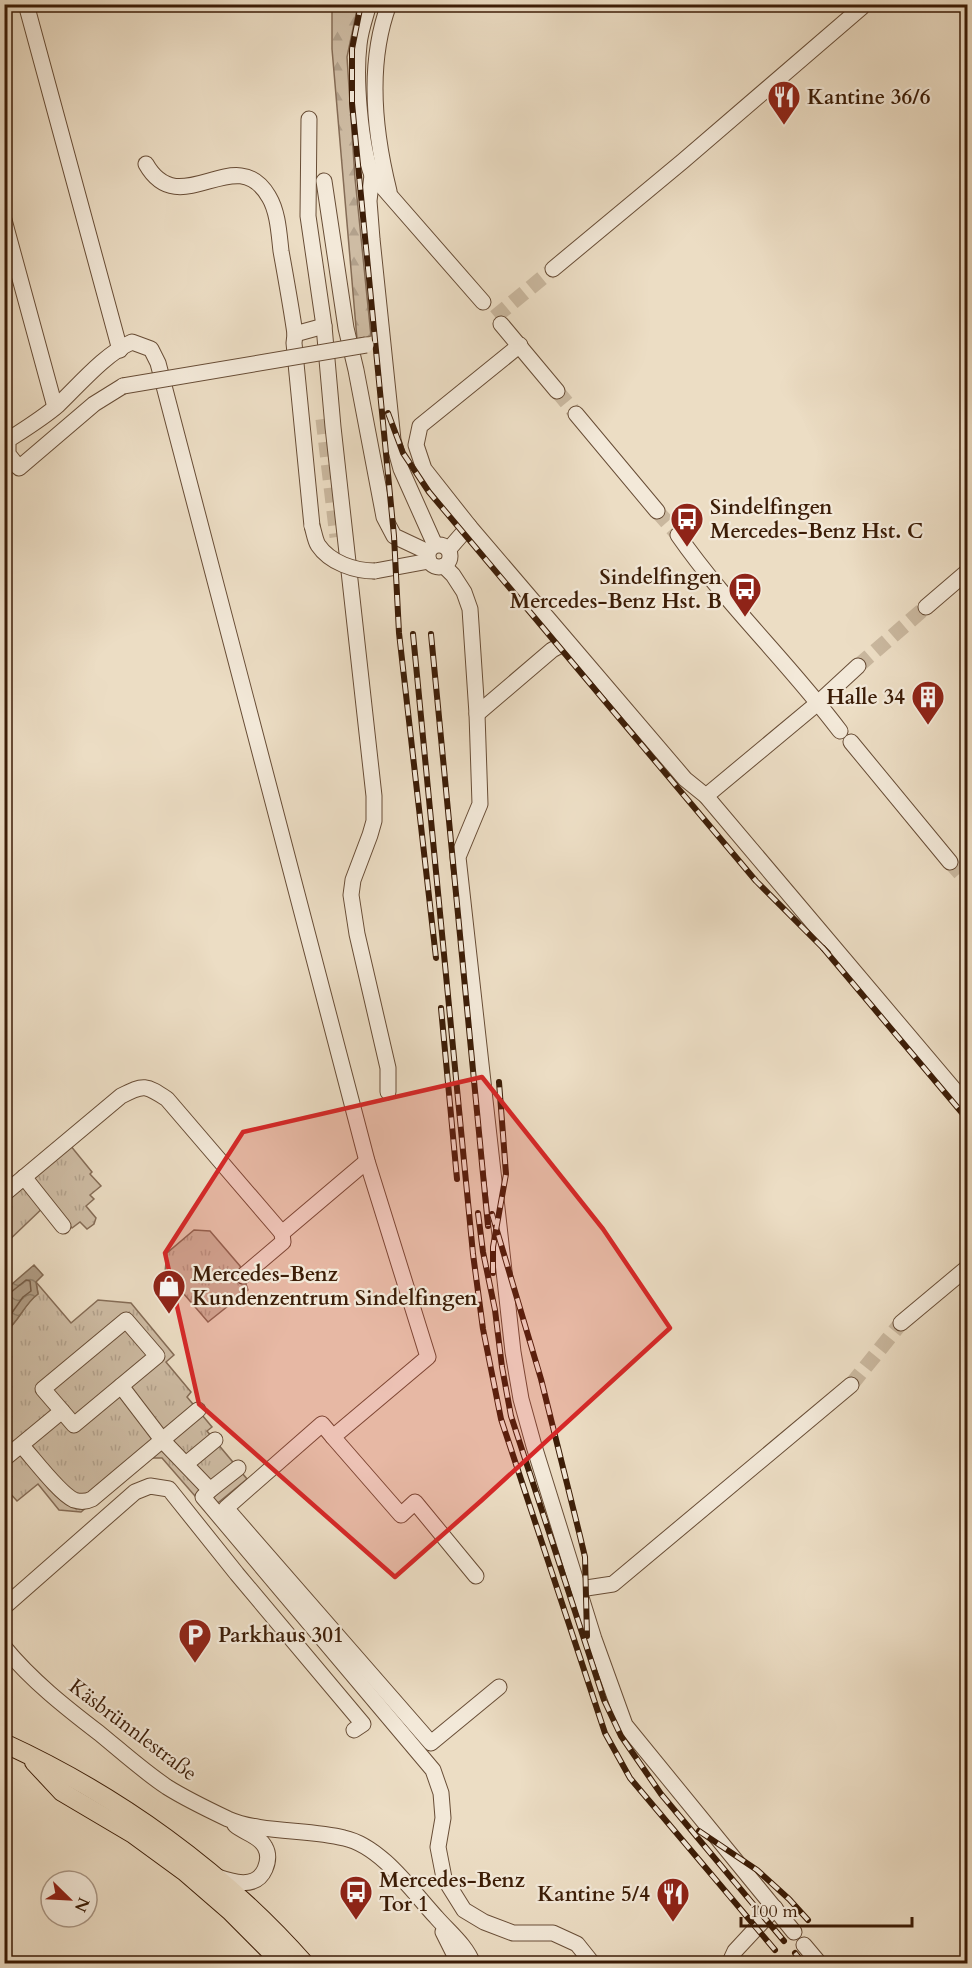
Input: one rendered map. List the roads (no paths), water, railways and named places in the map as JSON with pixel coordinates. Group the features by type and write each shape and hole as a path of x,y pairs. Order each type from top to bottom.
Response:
{"main road":[{"path":"9,1745 36,1764 63,1792 133,1834 174,1863 230,1911 283,1964"},
{"path":"9,1745 60,1770 126,1810 173,1843 261,1917 305,1964"}],"street":[{"path":"26,4 120,350"},
{"path":"369,4 359,44 357,70 363,147 372,175 389,191 483,302"},
{"path":"389,4 380,28 376,57 376,89 382,163 389,191"},
{"path":"553,269 862,7"},
{"path":"309,119 308,216 324,326 360,669 370,740 374,796 374,821 353,880 351,895 357,934 388,1068 388,1092"},
{"path":"146,164 153,176 176,188 238,175 255,181 269,197 276,217 295,334 312,526 318,545 333,559 363,571 375,571 435,552 469,526"},
{"path":"372,175 369,201 382,343 392,431 398,460 435,552 437,567 444,566 453,575 464,592 470,609 480,804 458,857 513,1352 521,1399 594,1639 625,1725 794,1932"},
{"path":"324,181 346,328 384,517 394,536 435,552"},
{"path":"4,220 56,407"},
{"path":"501,324 557,391"},
{"path":"295,334 324,326"},
{"path":"333,1437 428,1357 367,1161 158,363 151,349 132,342 120,350 90,374 56,407 9,440 8,454 19,468 94,404 123,386 366,345 382,343"},
{"path":"520,345 420,426 416,445 424,469 567,642 685,779 706,796 968,1106"},
{"path":"323,419 323,384 327,369"},
{"path":"576,414 657,511"},
{"path":"678,535 950,862"},
{"path":"926,607 968,571"},
{"path":"477,714 552,650 567,642"},
{"path":"706,796 819,702 858,666"},
{"path":"4,1194 121,1096 135,1089 149,1088 167,1099 282,1233 283,1242 243,1276"},
{"path":"282,1233 367,1161"},
{"path":"24,1177 63,1226"},
{"path":"901,1323 968,1267"},
{"path":"126,1320 157,1356 74,1425 62,1411 43,1389 126,1320"},
{"path":"580,1589 613,1584 851,1385"},
{"path":"121,1386 163,1441 210,1490"},
{"path":"22,1446 67,1496 80,1502 92,1499 198,1410"},
{"path":"4,1459 62,1411"},
{"path":"476,1576 415,1502 401,1515 322,1424 226,1508 431,1743 499,1687"},
{"path":"186,1464 215,1440"},
{"path":"238,1468 203,1497 433,1770 441,1793 443,1818 438,1847 444,1878 464,1910 484,1922 513,1933 553,1934 577,1944 593,1964"},
{"path":"4,1607 135,1492 150,1486 169,1489 189,1522 233,1577 294,1650 363,1724 354,1730"},
{"name":"Käsbrünnlestraße","path":"4,1647 61,1703 166,1786 231,1820 266,1828 303,1830 347,1838 372,1851 393,1869 461,1944 473,1964"},
{"path":"215,1876 240,1883 249,1882 257,1879 264,1872 267,1863 268,1855 265,1845 259,1839 237,1827 231,1820"},
{"path":"729,1964 735,1951 775,1908"},
{"name":"Käsbrünnlestraße","path":"435,1916 459,1964"},
{"path":"804,1945 820,1964"}],"water":[{"path":"34,1265 43,1275 36,1282 38,1294 5,1332 5,1290"}],"tunnel":[{"path":"495,317 553,269"},
{"path":"557,391 576,414"},
{"path":"323,419 337,537"},
{"path":"657,511 678,535"},
{"path":"858,666 926,607"},
{"path":"950,862 968,882"},
{"path":"851,1385 901,1323"}],"railway":[{"path":"361,4 352,49 352,103 394,536 399,633 436,958"},
{"path":"388,413 403,453 429,492 756,881 828,953"},
{"path":"413,634 473,1254 483,1329 501,1419 605,1733 630,1778 775,1950"},
{"path":"431,634 488,1226"},
{"path":"823,948 968,1120"},
{"path":"441,1008 457,1179"},
{"path":"493,1273 493,1247 506,1174 499,1082"},
{"path":"478,1213 511,1416 604,1700 621,1736 661,1794 784,1941"},
{"path":"492,1214 541,1379 585,1557 587,1636"},
{"path":"699,1831 757,1870 808,1920"},
{"path":"795,1953 804,1964"}],"place":[{"name":"Kantine 36/6","path":"784,126"},
{"name":"Sindelfingen Mercedes-Benz Hst. C","path":"687,548"},
{"name":"Sindelfingen Mercedes-Benz Hst. B","path":"745,618"},
{"name":"Halle 34","path":"928,726"},
{"name":"Mercedes-Benz Kundenzentrum Sindelfingen","path":"169,1315"},
{"name":"Parkhaus 301","path":"195,1664"},
{"name":"Mercedes-Benz Tor 1","path":"356,1921"},
{"name":"Kantine 5/4","path":"673,1923"}]}
